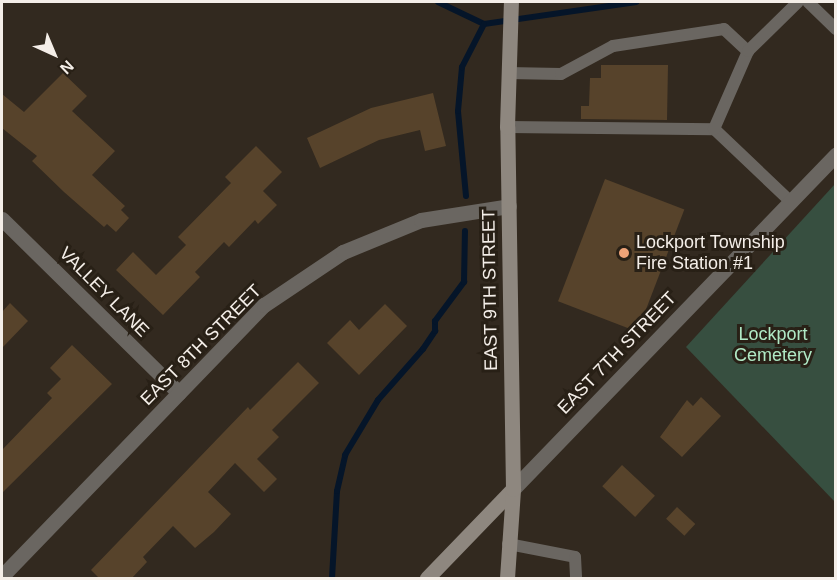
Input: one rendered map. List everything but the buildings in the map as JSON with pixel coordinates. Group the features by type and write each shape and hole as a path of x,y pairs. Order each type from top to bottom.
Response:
{"main road":[{"name":"EAST 9TH STREET","path":"507,579 513,489 507,127 511,2"},
{"name":"EAST 7TH STREET","path":"427,579 513,489"}],"street":[{"name":"EAST 7TH STREET","path":"513,489 836,154"},
{"name":"EAST 8TH STREET","path":"2,576 264,305 343,252 421,220 509,207"},
{"name":"VALLEY LANE","path":"2,219 179,393"}],"lane":[{"path":"714,129 748,51 798,2"},
{"path":"808,2 836,29"},
{"path":"508,73 561,74 613,46 724,29 748,51"},
{"path":"507,127 714,129 790,201"},
{"path":"508,544 575,557 576,579"}],"green space":[{"name":"Lockport Cemetery","path":"835,184 835,502 686,347"}],"waterway":[{"path":"438,2 484,24 636,2"},
{"path":"466,196 458,111 462,67 484,24"},
{"path":"332,578 337,491 345,455 378,400 423,349 435,331 435,321 464,282 465,231"}],"place":[{"name":"Lockport Township Fire Station #1","path":"624,253"}]}
